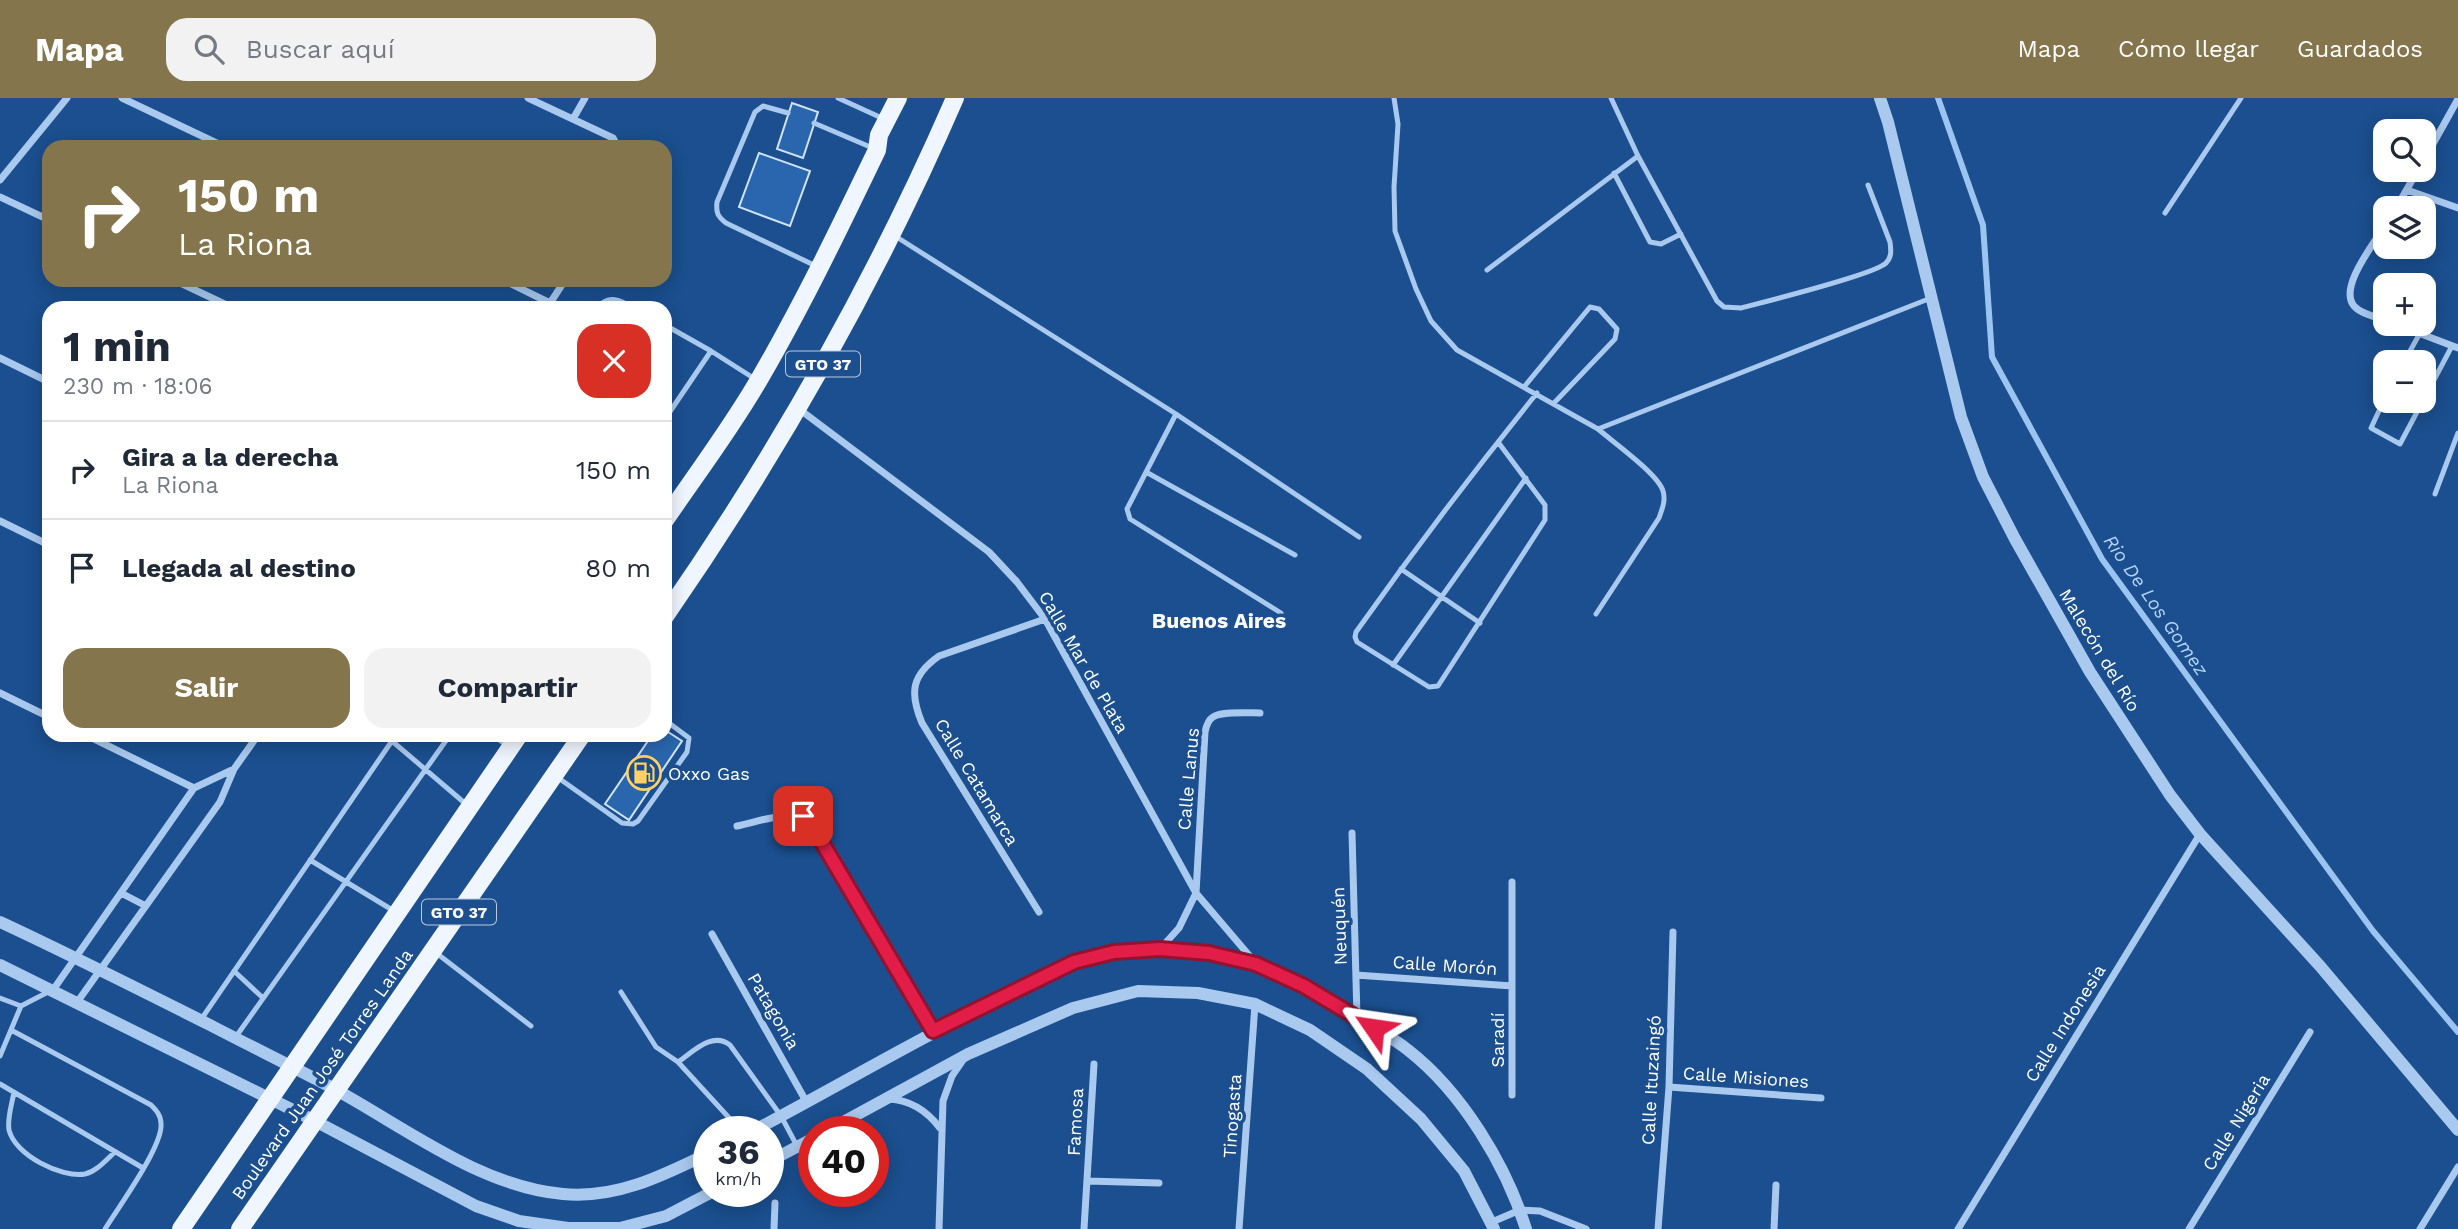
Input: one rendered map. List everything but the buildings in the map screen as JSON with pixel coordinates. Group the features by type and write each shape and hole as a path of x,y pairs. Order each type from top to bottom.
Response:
{"main road":[{"name":"GTO 37","path":"672,510 758,381 820,268 877,150 879,135 898,98"},
{"name":"GTO 37","path":"672,606 715,543 798,409 892,235 955,98"},
{"name":"Boulevard Juan José Torres Landa","path":"181,1229 514,742"},
{"name":"Boulevard Juan José Torres Landa","path":"240,1229 577,742"}],"street":[{"path":"0,180 67,98"},
{"path":"122,98 210,140"},
{"path":"528,98 613,140"},
{"path":"573,119 585,98"},
{"name":"Malecón del Río","path":"1880,98 1961,417 1983,477 2015,539 2090,672 2170,794 2200,834 2320,966 2458,1130"},
{"path":"2436,138 2458,99"},
{"path":"2403,196 2411,182"},
{"path":"2407,190 2458,208"},
{"path":"0,197 42,217"},
{"path":"2373,245 2353,278 2350,293 2353,305 2373,316"},
{"path":"189,287 218,301"},
{"path":"516,287 542,301"},
{"path":"2428,336 2455,347"},
{"path":"0,358 42,379"},
{"name":"Calle Mar de Plata","path":"798,409 989,552 1017,582 1045,619 1196,893 1256,964"},
{"path":"0,521 42,542"},
{"name":"Calle Catamarca","path":"1039,912 922,723 915,705 915,685 925,666 940,656 1045,619"},
{"path":"0,692 42,713"},
{"name":"Calle Lanus","path":"1196,893 1207,723 1213,716 1223,714 1260,713"},
{"path":"100,742 194,788"},
{"path":"78,1002 220,802 234,769 253,742"},
{"path":"53,990 194,788 234,769"},
{"path":"737,826 792,815 803,816 810,822 933,1031"},
{"name":"Neuquén","path":"1352,833 1357,1017"},
{"name":"Calle Indonesia","path":"1958,1229 2200,834"},
{"name":"Calle Morón","path":"1356,975 1512,986 1513,882"},
{"path":"121,893 146,906"},
{"path":"1160,949 1179,928 1196,893"},
{"path":"0,922 76,957 336,1090 472,1168 518,1186 563,1194 611,1193 658,1178 693,1161"},
{"name":"Calle Ituzaingó","path":"1658,1229 1669,1087 1673,932"},
{"name":"Patagonia","path":"712,934 808,1103"},
{"path":"781,1116 933,1031 1074,962 1114,952 1160,949 1209,953 1256,964 1304,986 1409,1050 1446,1086 1474,1124 1503,1169 1526,1229"},
{"path":"0,965 315,1121 476,1206 519,1220 568,1228 620,1228 666,1216 693,1202"},
{"name":"Saradí","path":"1512,986 1512,1095"},
{"path":"853,1116 968,1055 1073,1008 1138,991 1198,993 1255,1004 1310,1030 1367,1069 1422,1119 1464,1171 1493,1225 1520,1210 1540,1212 1586,1229"},
{"name":"Tinogasta","path":"1239,1229 1255,1004"},
{"name":"Calle Nigeria","path":"2189,1229 2310,1032"},
{"path":"939,1229 943,1101 959,1065 968,1055"},
{"name":"Famosa","path":"1084,1229 1094,1064"},
{"name":"Calle Misiones","path":"1669,1087 1821,1098"},
{"path":"883,1099 906,1101 926,1112 941,1128"},
{"path":"784,1154 797,1147"},
{"path":"2420,1229 2458,1167"},
{"name":"Famosa","path":"1087,1181 1159,1183"},
{"path":"1774,1229 1776,1185"},
{"path":"774,1229 775,1207"}],"lane":[{"path":"838,98 886,121"},
{"path":"1394,98 1398,124 1394,187 1395,231 1431,321 1457,350 1598,429 1656,478 1663,490 1664,502 1659,519 1596,614"},
{"path":"1611,98 1638,156 1717,300 1724,307 1741,309 1883,266 1891,252 1890,243 1868,185"},
{"path":"2165,213 2241,98"},
{"path":"788,113 763,106 755,112 717,202 716,211 726,223 820,268"},
{"path":"814,123 877,150"},
{"path":"1487,270 1638,156"},
{"path":"1614,173 1650,242 1661,244 1681,234"},
{"path":"892,235 1176,414 1359,537"},
{"path":"1598,429 1931,298"},
{"path":"1524,387 1590,307 1599,309 1617,329 1615,339 1555,403"},
{"path":"672,329 758,381"},
{"path":"2436,381 2455,347"},
{"path":"672,409 711,351"},
{"path":"1497,442 1545,505 1545,520 1438,686 1429,687 1357,642 1356,632 1401,569 1497,442 1536,393"},
{"path":"2378,413 2371,428 2400,444 2418,413"},
{"path":"1176,414 1127,509 1130,519 1281,613"},
{"path":"2435,494 2458,433"},
{"path":"1146,472 1295,555"},
{"path":"1393,665 1526,478"},
{"path":"1401,569 1480,623"},
{"path":"554,775 622,823 633,824 638,821 687,752 689,738 672,725"},
{"path":"200,1021 391,742"},
{"path":"393,742 469,808"},
{"path":"235,1038 445,742"},
{"path":"310,860 397,913"},
{"path":"433,950 531,1026"},
{"path":"234,971 263,998"},
{"path":"0,1056 21,1006 53,990"},
{"path":"621,992 656,1047 678,1062 727,1116"},
{"path":"0,998 21,1006"},
{"path":"11,1030 151,1105 159,1113 162,1125 160,1137 105,1229"},
{"path":"678,1062 710,1040 724,1041 781,1116"},
{"path":"0,1084 143,1168"},
{"path":"14,1092 9,1131 15,1143 43,1164 59,1172 87,1174 115,1152"},
{"path":"784,1122 797,1147"}],"waterway":[{"name":"Rio De Los Gomez","path":"1938,98 1983,225 1992,357 2102,559 2373,931 2458,1032"}],"place":[{"name":"Oxxo Gas","path":"644,773"}],"district":[{"name":"Buenos Aires","path":"1219,620"}],"route":[{"path":"803,816 810,822 933,1031 1074,962 1114,952 1160,949 1209,953 1256,964 1304,986 1374,1028"}]}
